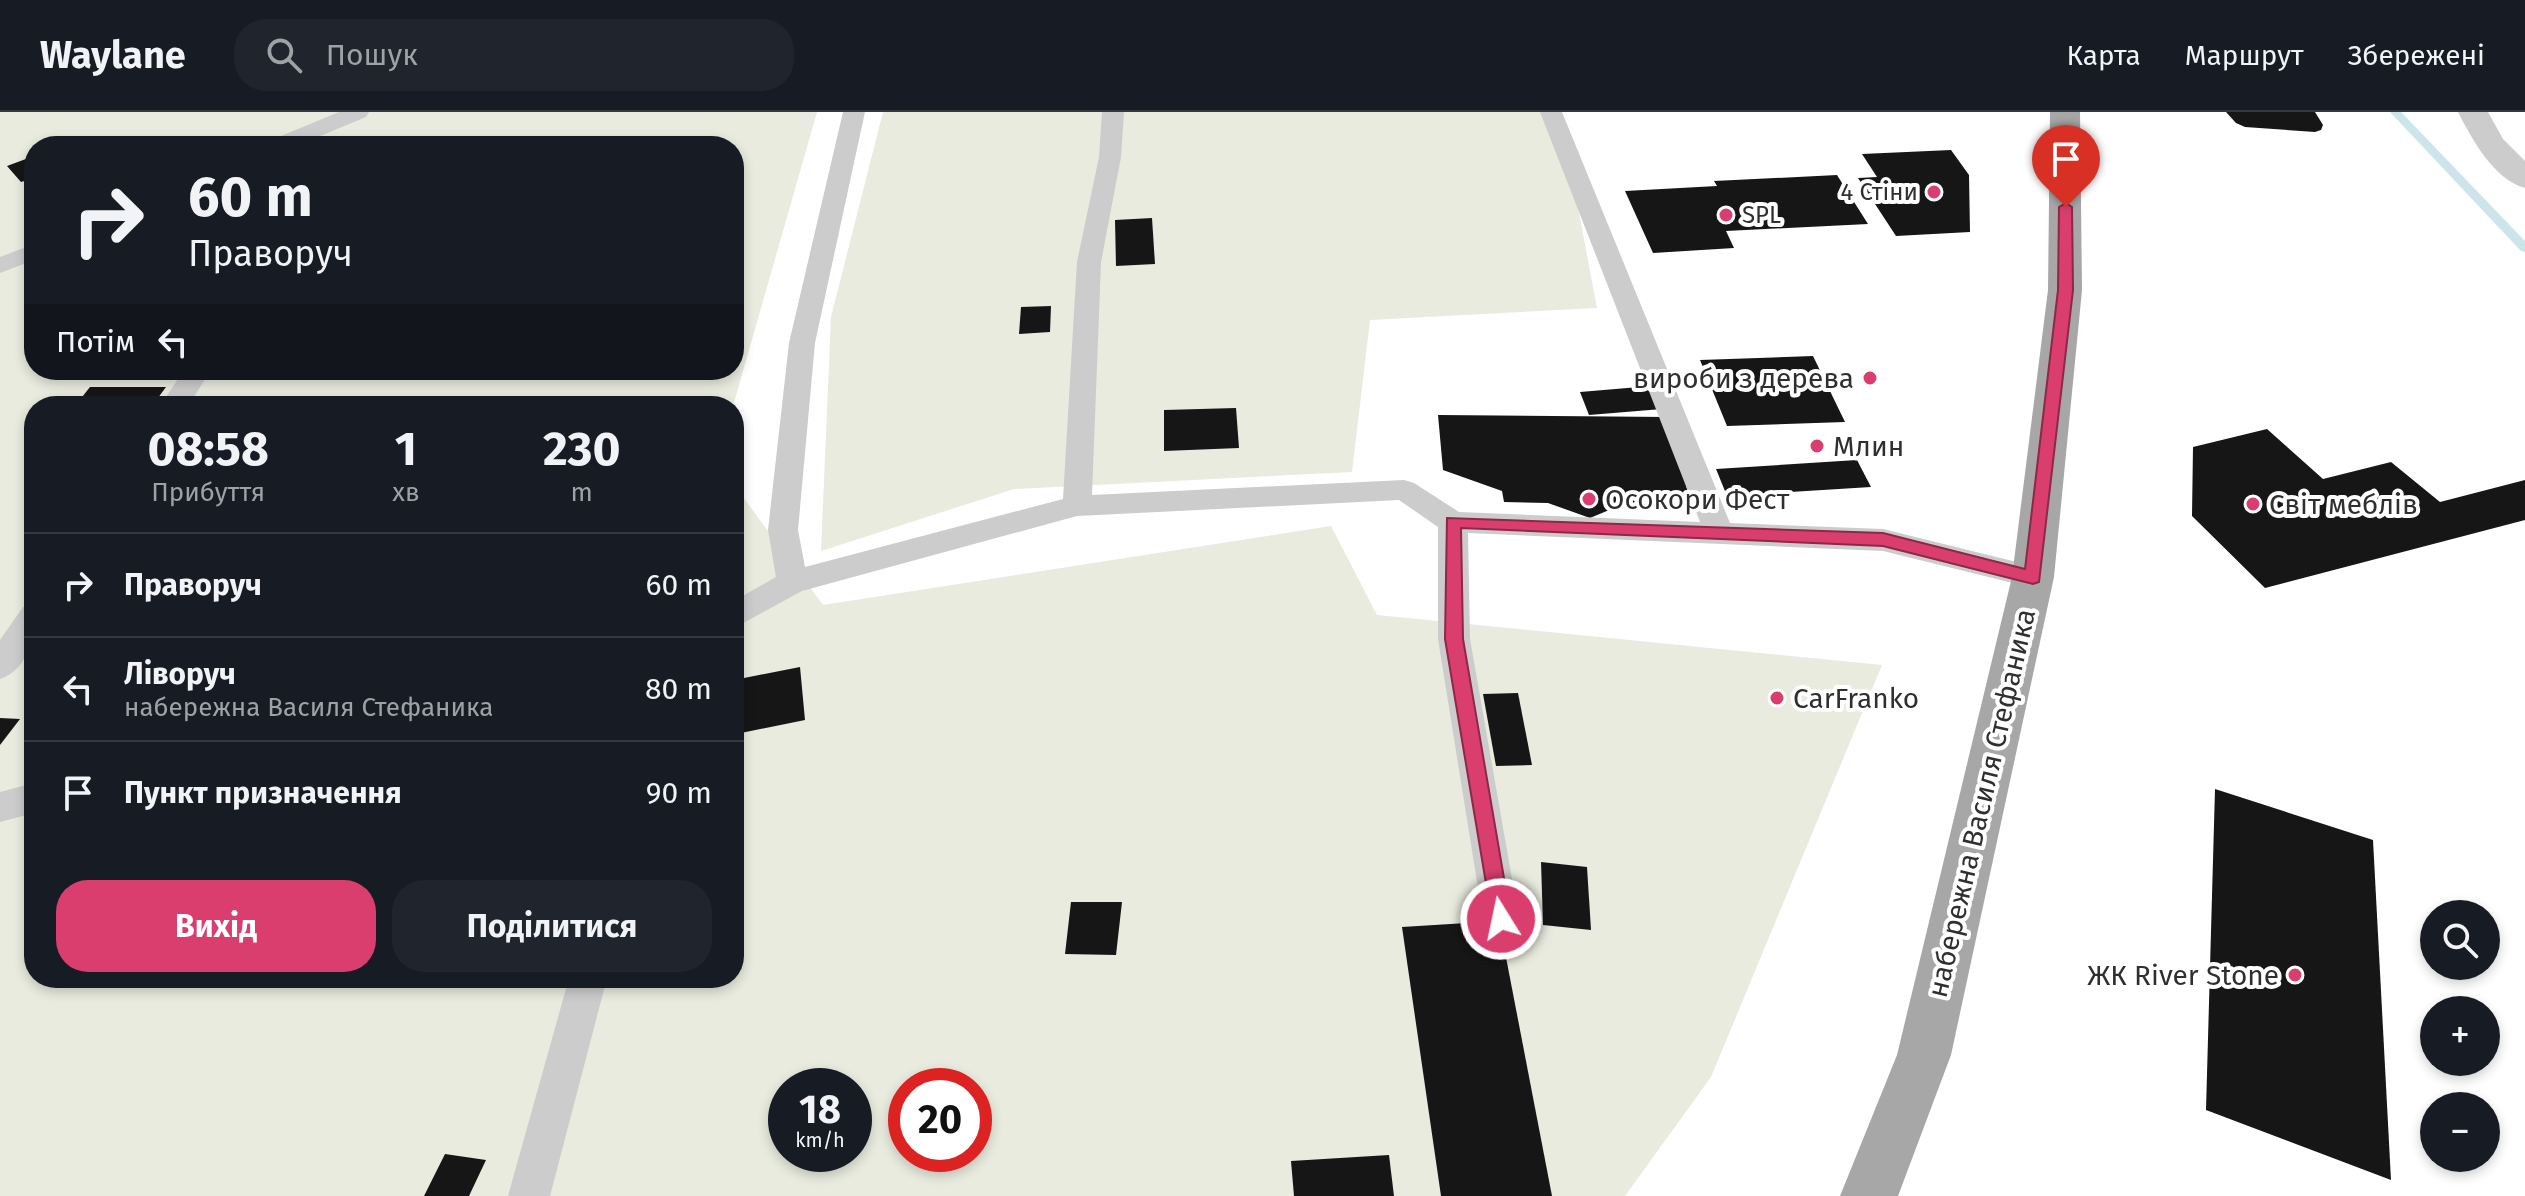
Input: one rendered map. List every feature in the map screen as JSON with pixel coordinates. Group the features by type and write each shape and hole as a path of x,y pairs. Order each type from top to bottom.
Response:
{"main road":[{"name":"набережна Василя Стефаника","path":"1869,1196 1924,1055 2033,577 2065,290 2065,112"}],"street":[{"path":"2473,112 2490,144 2525,178"}],"lane":[{"path":"301,136 358,112"},
{"path":"792,582 783,530 802,343 854,112"},
{"path":"1077,506 1089,262 1110,157 1113,112"},
{"path":"1551,112 1719,532"},
{"path":"0,266 24,255"},
{"path":"744,610 792,582 1077,506 1404,490 1453,522 1883,540 2033,577"},
{"path":"1453,522 1454,639 1501,919"},
{"path":"0,666 24,630"},
{"path":"0,807 24,801"},
{"path":"529,1196 585,988"}],"shaded area":[{"path":"0,112 817,112 744,368 744,136 24,136 24,380 740,380 736,396 24,396 24,988 744,988 744,498 823,605 1331,526 1377,615 1882,665 1711,1077 1625,1196 0,1196"},
{"path":"883,112 1560,112 1597,308 1370,320 1352,472 1014,489 821,551 831,317"}],"building":[{"path":"2226,112 2315,112 2323,125 2321,130 2315,132 2245,127 2236,123"},
{"path":"1951,150 1969,175 1970,232 1896,236 1858,178 1877,177 1862,154"},
{"path":"24,160 24,181 21,182 7,166"},
{"path":"1837,175 1868,224 1726,231 1734,248 1653,253 1625,191 1717,186 1714,181"},
{"path":"1152,218 1155,264 1116,266 1115,220"},
{"path":"1051,306 1050,332 1019,334 1021,307"},
{"path":"1813,356 1845,422 1727,426 1700,360"},
{"path":"1651,386 1662,409 1589,415 1580,392"},
{"path":"90,387 166,387 159,396 83,396"},
{"path":"1236,408 1239,448 1164,451 1164,410"},
{"path":"1438,415 1668,417 1691,504 1626,503 1590,518 1548,503 1504,502 1502,491 1443,470"},
{"path":"2267,429 2323,479 2391,462 2440,502 2525,480 2525,520 2265,588 2192,516 2193,447"},
{"path":"1857,460 1871,487 1727,496 1716,469"},
{"path":"800,667 805,720 744,732 744,678"},
{"path":"1518,693 1532,765 1496,766 1483,694"},
{"path":"0,718 20,719 0,745"},
{"name":"ЖК River Stone","path":"2215,789 2373,840 2391,1180 2206,1110"},
{"path":"1541,862 1587,867 1591,930 1543,925"},
{"path":"1071,902 1122,902 1116,955 1065,954"},
{"path":"1499,921 1552,1196 1441,1196 1402,927"},
{"path":"445,1154 486,1160 469,1196 424,1196"},
{"path":"1389,1155 1394,1196 1294,1196 1291,1161"}],"waterway":[{"path":"2395,112 2525,248"}],"place":[{"name":"4 Стіни","path":"1934,192"},
{"name":"SPL","path":"1726,215"},
{"name":"вироби з дерева","path":"1870,378"},
{"name":"Млин","path":"1817,446"},
{"name":"Осокори Фест","path":"1589,499"},
{"name":"Світ меблів","path":"2253,504"},
{"name":"CarFranko","path":"1777,698"},
{"name":"ЖК River Stone","path":"2295,975"}],"route":[{"path":"1501,919 1454,639 1453,522 1883,540 2033,577 2065,290 2066,207"}]}
